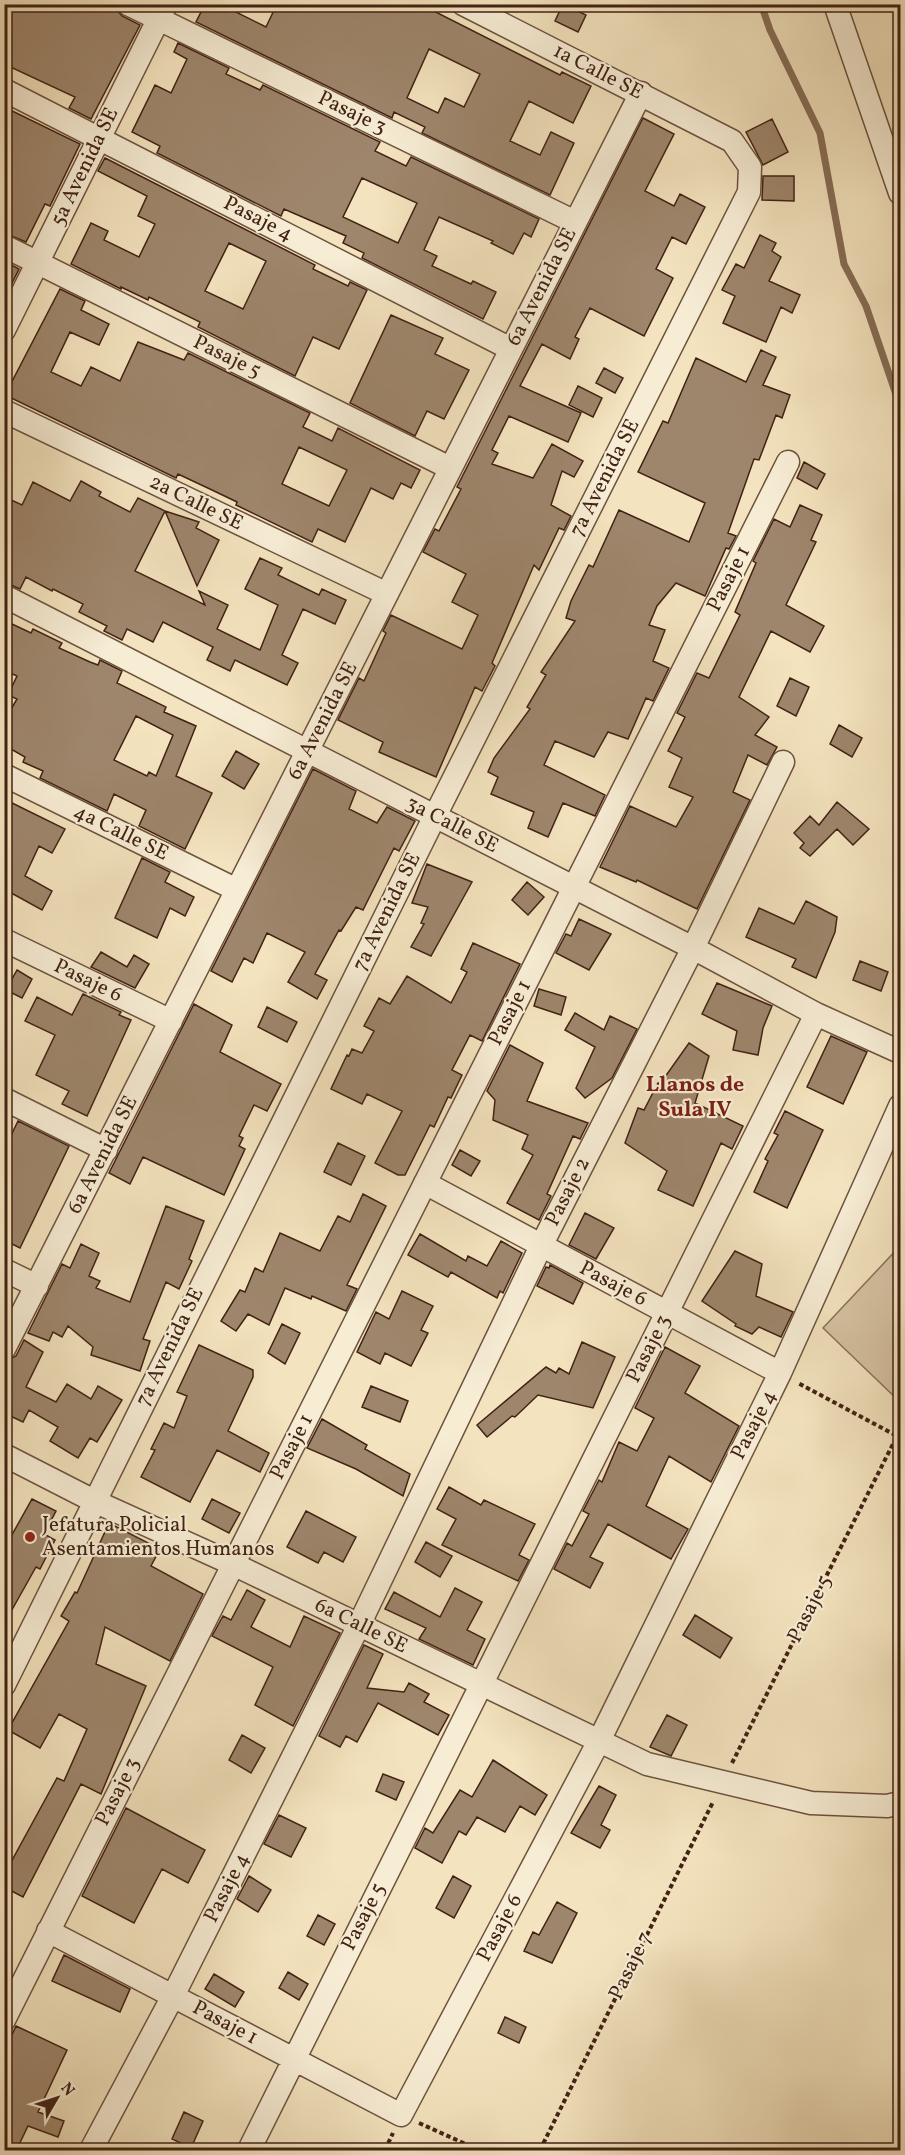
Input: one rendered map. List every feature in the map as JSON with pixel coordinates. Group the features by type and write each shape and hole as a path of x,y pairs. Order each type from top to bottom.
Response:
{"street":[{"name":"Pasaje 3","path":"128,4 163,12 576,222"},
{"name":"1a Calle SE","path":"463,4 732,141"},
{"path":"835,4 900,193"},
{"name":"5a Avenida SE","path":"4,330 163,12"},
{"name":"Pasaje 4","path":"4,90 511,349"},
{"name":"6a Avenida SE","path":"4,1349 641,93"},
{"name":"7a Avenida SE","path":"4,1685 435,816 749,192 750,167 732,141"},
{"name":"Pasaje 5","path":"4,246 450,468"},
{"name":"2a Calle SE","path":"4,411 387,594"},
{"name":"Pasaje 1","path":"233,1564 788,462"},
{"name":"3a Calle SE","path":"4,596 693,948 816,1014 900,1052"},
{"name":"Pasaje 2","path":"359,1624 541,1246 693,948 783,762"},
{"name":"4a Calle SE","path":"4,775 237,890"},
{"name":"Pasaje 6","path":"4,940 171,1022"},
{"name":"Pasaje 3","path":"481,1684 816,1014"},
{"path":"4,1099 106,1150"},
{"name":"Pasaje 4","path":"599,1741 780,1373 900,1106"},
{"name":"Pasaje 6","path":"424,1184 780,1373"},
{"path":"4,1269 37,1286"},
{"name":"6a Calle SE","path":"4,1455 94,1501 233,1564 647,1764 811,1803 887,1806 900,1803"},
{"name":"Pasaje 3","path":"4,2020 233,1564"},
{"name":"Pasaje 4","path":"91,2151 173,1996 359,1624"},
{"name":"Pasaje 5","path":"249,2151 481,1684"},
{"name":"Pasaje 6","path":"401,2115 599,1741"},
{"name":"Pasaje 1","path":"48,1931 401,2115"}],"path":[{"name":"Pasaje 5","path":"722,1782 897,1436 780,1373"},
{"name":"Pasaje 7","path":"540,2151 722,1782"},
{"path":"401,2115 479,2151"}],"shaded area":[{"path":"900,1246 900,1402 823,1328"}],"building":[{"path":"4,4 112,4 122,16 140,25 91,119 69,108 75,97 4,64"},
{"path":"205,4 220,4 266,27 277,4 420,4 560,75 562,72 591,86 573,123 529,101 510,141 540,155 551,132 574,143 550,195 422,133 425,127 394,112 392,118 196,22","holes":["429,49 480,74 464,107 445,98 438,113 407,98"]},
{"path":"563,4 586,15 578,32 555,21"},
{"path":"178,43 229,68 226,74 260,90 263,85 380,142 375,151 406,166 411,157 539,219 531,237 524,233 513,254 491,243 493,241 439,217 424,250 437,256 432,266 471,284 473,281 496,292 483,319 362,258 364,253 343,243 346,236 284,209 281,216 157,153 160,146 132,132 155,85 171,93 187,59 174,52","holes":["362,178 417,203 398,243 343,217"]},
{"path":"4,107 80,144 50,206 45,204 26,242 4,233"},
{"path":"643,118 674,134 645,191 674,206 680,194 705,207 686,244 672,237 656,269 673,278 644,336 590,308 575,337 579,339 570,359 542,344 520,386 581,413 568,442 509,416 492,450 498,453 492,464 533,478 552,444 583,461 574,477 562,471 551,505 571,516 564,530 559,528 539,570 534,565 492,663 495,666 482,691 475,687 436,777 379,752 383,742 338,720 359,678 364,681 386,633 383,631 391,615 462,649 478,615 452,602 466,574 423,552 435,529 439,531 461,489 457,487"},
{"path":"772,119 788,152 763,165 746,132"},
{"path":"105,158 315,265 313,269 348,286 350,282 367,290 339,349 313,337 295,376 198,327 200,322 149,297 148,300 121,287 121,289 71,264 91,223 108,231 104,240 139,257 155,224 138,216 147,196 98,171","holes":["229,243 266,261 243,309 205,291"]},
{"path":"763,176 794,176 794,201 762,200"},
{"path":"760,235 776,243 772,251 781,257 769,281 800,295 792,313 781,307 766,342 723,323 735,296 722,290 736,264 744,268"},
{"path":"4,261 19,269 4,299"},
{"path":"60,289 85,301 81,310 109,324 99,345 70,332 51,372 81,386 91,367 120,381 138,342 184,360 188,353 310,413 303,427 332,441 338,428 420,470 411,488 401,483 393,499 371,488 345,542 318,529 312,542 236,505 237,502 212,490 178,474 176,478 5,395","holes":["299,447 347,470 329,506 282,484"]},
{"path":"391,315 443,338 435,354 469,370 444,419 427,411 415,436 350,403"},
{"path":"761,350 776,357 763,385 790,395 782,418 776,415 759,460 754,459 728,533 736,536 729,549 726,548 705,596 676,583 657,606 649,625 665,630 653,661 669,668 653,701 646,698 628,739 608,732 594,757 555,741 544,765 605,795 595,816 563,803 548,837 528,828 534,812 491,794 498,777 488,772 494,758 530,709 527,707 546,675 541,672 575,621 566,618 571,601 589,565 593,567 619,510 689,542 705,503 638,472 663,421 668,423 696,358 746,382"},
{"path":"604,368 623,378 615,393 596,383"},
{"path":"578,386 602,398 593,417 569,405"},
{"path":"804,462 825,474 817,489 797,478"},
{"path":"81,481 101,492 99,496 130,512 138,498 165,511 135,571 205,605 199,591 228,605 217,629 260,650 278,605 245,589 260,558 282,568 278,575 319,595 322,589 346,600 335,624 303,609 282,655 298,663 287,685 235,660 230,671 207,660 213,647 163,622 153,642 127,629 122,640 104,631 107,626 79,612 83,604 53,589 52,591 26,577 20,589 4,582 4,509 9,499 22,505 33,482 70,501"},
{"path":"800,505 822,515 811,540 816,542 786,605 824,626 810,652 771,631 739,697 769,717 755,735 777,747 767,765 748,755 733,792 750,800 697,909 637,880 636,882 600,867 630,806 676,827 693,797 669,787 682,758 668,751 685,717 677,713 697,673 709,678 740,615 735,612 756,563 753,561 774,519 790,527"},
{"path":"165,511 199,522 196,528 219,540 197,586"},
{"path":"12,624 31,633 33,629 62,643 59,648 98,665 100,660 122,671 117,683 166,707 164,712 196,726 176,776 212,793 185,849 139,826 146,810 114,794 107,811 40,778 43,771 23,762 25,757 4,745 4,721 17,699 8,695 17,676 4,670 4,640","holes":["136,716 173,735 156,776 149,772 147,776 114,760"]},
{"path":"790,678 809,687 796,716 777,706"},
{"path":"839,725 862,738 852,757 830,744"},
{"path":"236,751 259,764 244,789 222,776"},
{"path":"313,769 356,791 349,809 377,823 387,807 415,821 399,851 394,848 363,910 356,907 341,931 339,930 315,974 327,980 317,999 288,982 305,952 267,933 253,963 244,958 232,982 211,971"},
{"path":"4,799 65,829 52,853 39,846 25,876 52,891 42,910 4,889"},
{"path":"837,802 869,829 853,845 837,829 810,856 800,848 804,843 794,833 810,816 819,825"},
{"path":"142,858 170,872 165,882 194,897 185,916 170,908 157,938 115,918"},
{"path":"427,864 472,882 431,956 411,947 424,924 421,923 428,907 412,903"},
{"path":"527,882 544,897 528,915 512,900"},
{"path":"806,901 837,917 835,932 816,978 792,967 796,959 746,937 759,908 794,924"},
{"path":"579,919 611,934 589,970 556,953 566,934 571,936"},
{"path":"473,943 520,964 482,1041 470,1035 452,1070 462,1075 451,1098 448,1097 434,1127 430,1125 405,1175 398,1175 375,1163 402,1111 367,1094 362,1104 331,1089 347,1055 349,1056 352,1049 362,1053 374,1031 364,1026 379,998 390,1004 407,976 451,1003 467,972 461,969"},
{"path":"101,952 127,967 134,955 149,964 135,988 91,967"},
{"path":"860,961 888,972 881,991 853,980"},
{"path":"17,970 32,979 22,998 6,990"},
{"path":"717,983 772,1006 763,1028 758,1055 733,1050 737,1031 702,1014"},
{"path":"539,989 566,997 561,1015 534,1006"},
{"path":"83,994 121,1012 119,1015 131,1020 87,1116 62,1104 69,1091 36,1075 55,1035 25,1021 37,997 72,1015"},
{"path":"194,1004 232,1025 220,1052 281,1084 267,1111 254,1105 239,1136 243,1138 239,1146 245,1149 224,1195 143,1157 130,1184 109,1173"},
{"path":"267,1007 297,1022 287,1042 258,1027"},
{"path":"575,1013 604,1030 610,1016 637,1029 612,1078 585,1098 576,1088 595,1047 565,1030"},
{"path":"831,1036 867,1052 843,1104 807,1087"},
{"path":"689,1043 709,1056 695,1103 743,1126 732,1149 721,1143 693,1206 658,1190 667,1171 625,1143 638,1108 644,1110 658,1083 660,1084"},
{"path":"510,1045 543,1063 527,1101 588,1123 580,1139 573,1136 547,1194 551,1196 539,1220 507,1203 533,1155 522,1149 528,1135 493,1120 495,1100 487,1091"},
{"path":"785,1111 823,1130 787,1208 754,1192 768,1161 765,1159 778,1135 774,1133"},
{"path":"18,1121 69,1146 20,1248 4,1240 4,1150"},
{"path":"338,1143 365,1156 351,1185 324,1172"},
{"path":"460,1150 480,1161 471,1176 452,1165"},
{"path":"363,1194 386,1206 347,1285 357,1289 346,1311 312,1296 311,1299 285,1288 269,1325 248,1314 236,1331 221,1321 240,1290 245,1292 255,1268 263,1272 280,1233 320,1251 338,1216 350,1222"},
{"path":"166,1206 204,1221 189,1259 192,1261 179,1289 166,1282 143,1339 150,1341 140,1371 91,1355 93,1347 68,1326 62,1337 53,1332 49,1341 28,1333 62,1264 70,1268 81,1244 99,1253 89,1276 100,1281 96,1288 130,1302"},
{"path":"585,1213 614,1228 596,1259 569,1245"},
{"path":"420,1234 466,1261 468,1256 487,1266 501,1241 522,1253 503,1293 500,1291 497,1298 451,1272 448,1277 408,1255"},
{"path":"735,1251 762,1264 756,1296 793,1312 781,1337 759,1327 752,1334 735,1326 736,1324 702,1301"},
{"path":"550,1265 583,1283 573,1304 537,1286 546,1267 549,1268"},
{"path":"402,1291 433,1306 421,1330 428,1333 411,1366 385,1353 380,1364 357,1352 376,1312 389,1319"},
{"path":"282,1324 300,1333 285,1364 268,1353"},
{"path":"24,1340 43,1352 26,1387 56,1402 67,1384 91,1399 98,1386 122,1400 97,1442 90,1438 78,1458 50,1441 58,1427 29,1410 23,1422 4,1413 4,1362 16,1356"},
{"path":"582,1342 615,1357 593,1408 538,1395 515,1417 512,1416 487,1437 477,1425 546,1367 556,1373 559,1368 569,1374"},
{"path":"199,1345 253,1370 253,1377 228,1431 269,1453 260,1472 217,1450 190,1502 141,1477 155,1450 151,1449 164,1423 174,1428 187,1396 177,1392"},
{"path":"665,1347 700,1366 685,1393 739,1426 711,1482 669,1456 646,1506 688,1529 671,1559 608,1524 590,1557 603,1563 590,1588 554,1569 567,1543 572,1546 589,1514 583,1511 599,1480 602,1482 619,1442 637,1451 654,1418 635,1408"},
{"path":"371,1386 408,1401 400,1422 362,1407"},
{"path":"322,1419 367,1445 365,1449 410,1474 403,1496 356,1469 307,1448"},
{"path":"449,1487 481,1505 484,1500 535,1524 519,1555 529,1560 518,1581 442,1545 456,1519 437,1509"},
{"name":"Jefatura Policial Asentamientos Humanos","path":"32,1499 56,1511 44,1534 55,1540 40,1569 36,1567 4,1624 4,1549"},
{"path":"212,1499 240,1513 229,1533 202,1519"},
{"path":"306,1511 356,1537 343,1562 324,1552 318,1563 287,1547"},
{"path":"109,1523 160,1549 151,1566 203,1594 170,1661 105,1627 96,1664 146,1686 101,1794 81,1784 23,1897 4,1887 4,1875 57,1778 64,1781 87,1729 59,1714 40,1748 8,1730 69,1621 61,1616 75,1592 77,1593"},
{"path":"426,1542 452,1556 440,1577 415,1562"},
{"path":"455,1588 482,1602 467,1630 485,1639 473,1665 419,1639 426,1628 385,1609 394,1592 440,1617"},
{"path":"247,1590 265,1600 251,1627 290,1647 304,1616 340,1633 293,1726 255,1705 273,1667 212,1636 223,1616 231,1620"},
{"path":"695,1615 732,1638 720,1658 683,1635"},
{"path":"364,1645 383,1654 367,1688 404,1692 409,1683 429,1694 424,1702 449,1715 438,1735 378,1703 357,1742 346,1736 340,1747 319,1736"},
{"path":"667,1715 687,1725 671,1756 650,1747"},
{"path":"242,1735 265,1748 251,1773 229,1760"},
{"path":"493,1760 547,1795 535,1815 520,1806 505,1832 477,1817 466,1835 459,1831 442,1863 415,1848 425,1828 433,1833 460,1790 472,1797"},
{"path":"383,1774 404,1782 396,1800 376,1791"},
{"path":"599,1786 616,1795 601,1825 610,1830 600,1848 571,1833"},
{"path":"126,1808 205,1850 188,1883 162,1869 134,1923 82,1896"},
{"path":"279,1815 306,1828 291,1857 264,1844"},
{"path":"249,1876 271,1890 258,1912 237,1899"},
{"path":"453,1876 471,1886 454,1918 436,1908"},
{"path":"557,1902 577,1913 552,1963 524,1951 533,1932 539,1935"},
{"path":"318,1915 335,1924 324,1945 307,1936"},
{"path":"64,1955 130,1989 120,2012 52,1981"},
{"path":"288,1972 308,1984 299,2000 279,1988"},
{"path":"214,1974 244,1992 235,2007 205,1989"},
{"path":"505,2017 526,2027 519,2043 498,2033"},
{"path":"16,2026 67,2050 38,2112 64,2121 58,2137 28,2126 16,2151 4,2151 4,2052"},
{"path":"184,2112 203,2121 191,2148 172,2139"}],"waterway":[{"path":"761,4 770,30 820,133 844,264 866,306 900,406"}],"place":[{"name":"Jefatura Policial Asentamientos Humanos","path":"30,1537"}],"district":[{"name":"Llanos de Sula IV","path":"695,1098"}]}
